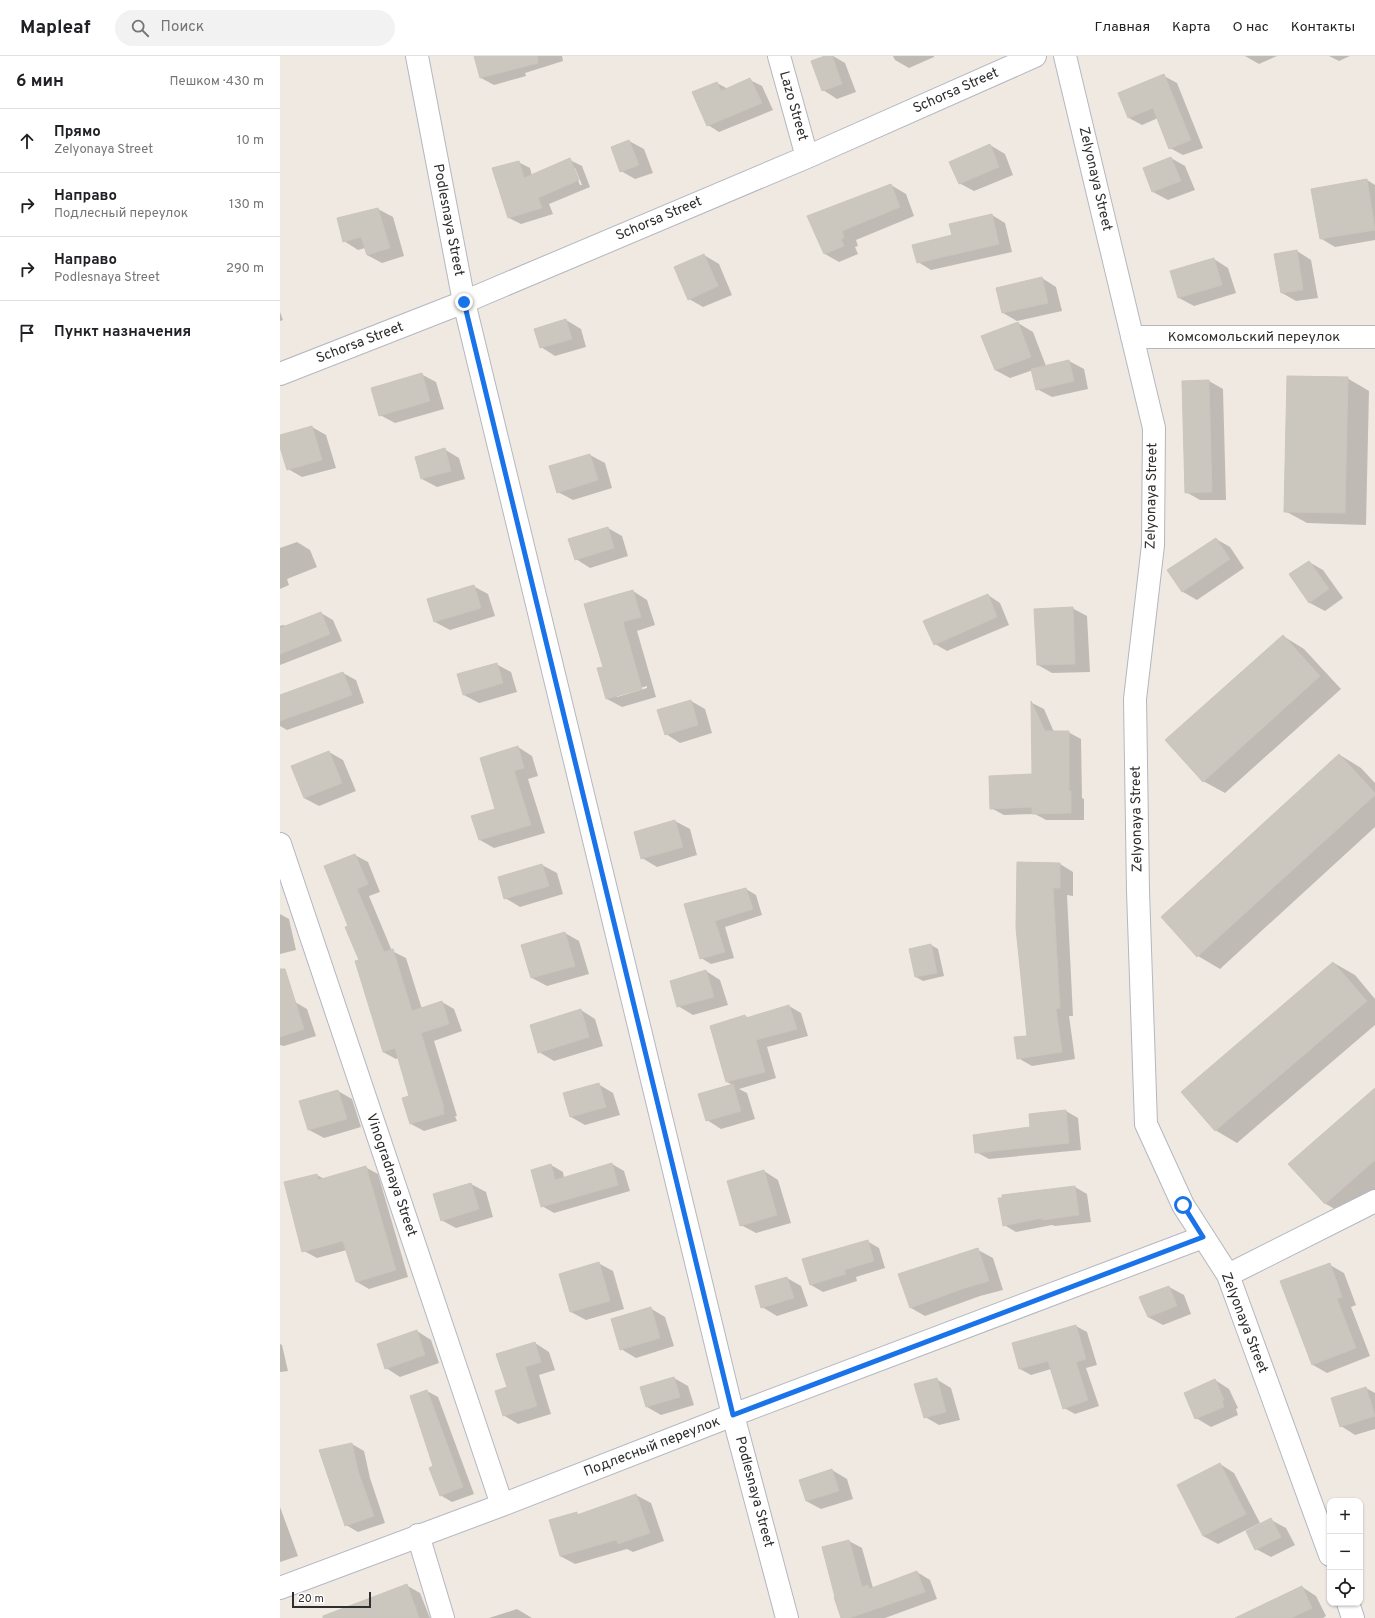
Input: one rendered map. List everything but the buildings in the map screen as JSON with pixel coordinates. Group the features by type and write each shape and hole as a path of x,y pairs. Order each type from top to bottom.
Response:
{"street":[{"name":"Podlesnaya Street","path":"417,56 464,302 733,1415 787,1618"},
{"name":"Lazo Street","path":"779,56 807,157"},
{"name":"Schorsa Street","path":"280,374 464,302 807,157 1035,56"},
{"name":"Zelyonaya Street","path":"1066,56 1154,428 1153,545 1135,699 1138,891 1146,1124 1183,1205 1228,1275 1327,1546"},
{"name":"Комсомольский переулок","path":"1132,336 1375,337"},
{"name":"Vinogradnaya Street","path":"280,844 502,1505"},
{"path":"1228,1275 1375,1201"},
{"name":"Подлесный переулок","path":"280,1588 418,1535 502,1505 733,1415 1203,1237"},
{"path":"418,1535 443,1618"},
{"path":"1349,1606 1353,1618"}],"route":[{"path":"464,302 733,1415 1203,1237 1183,1205"}]}
